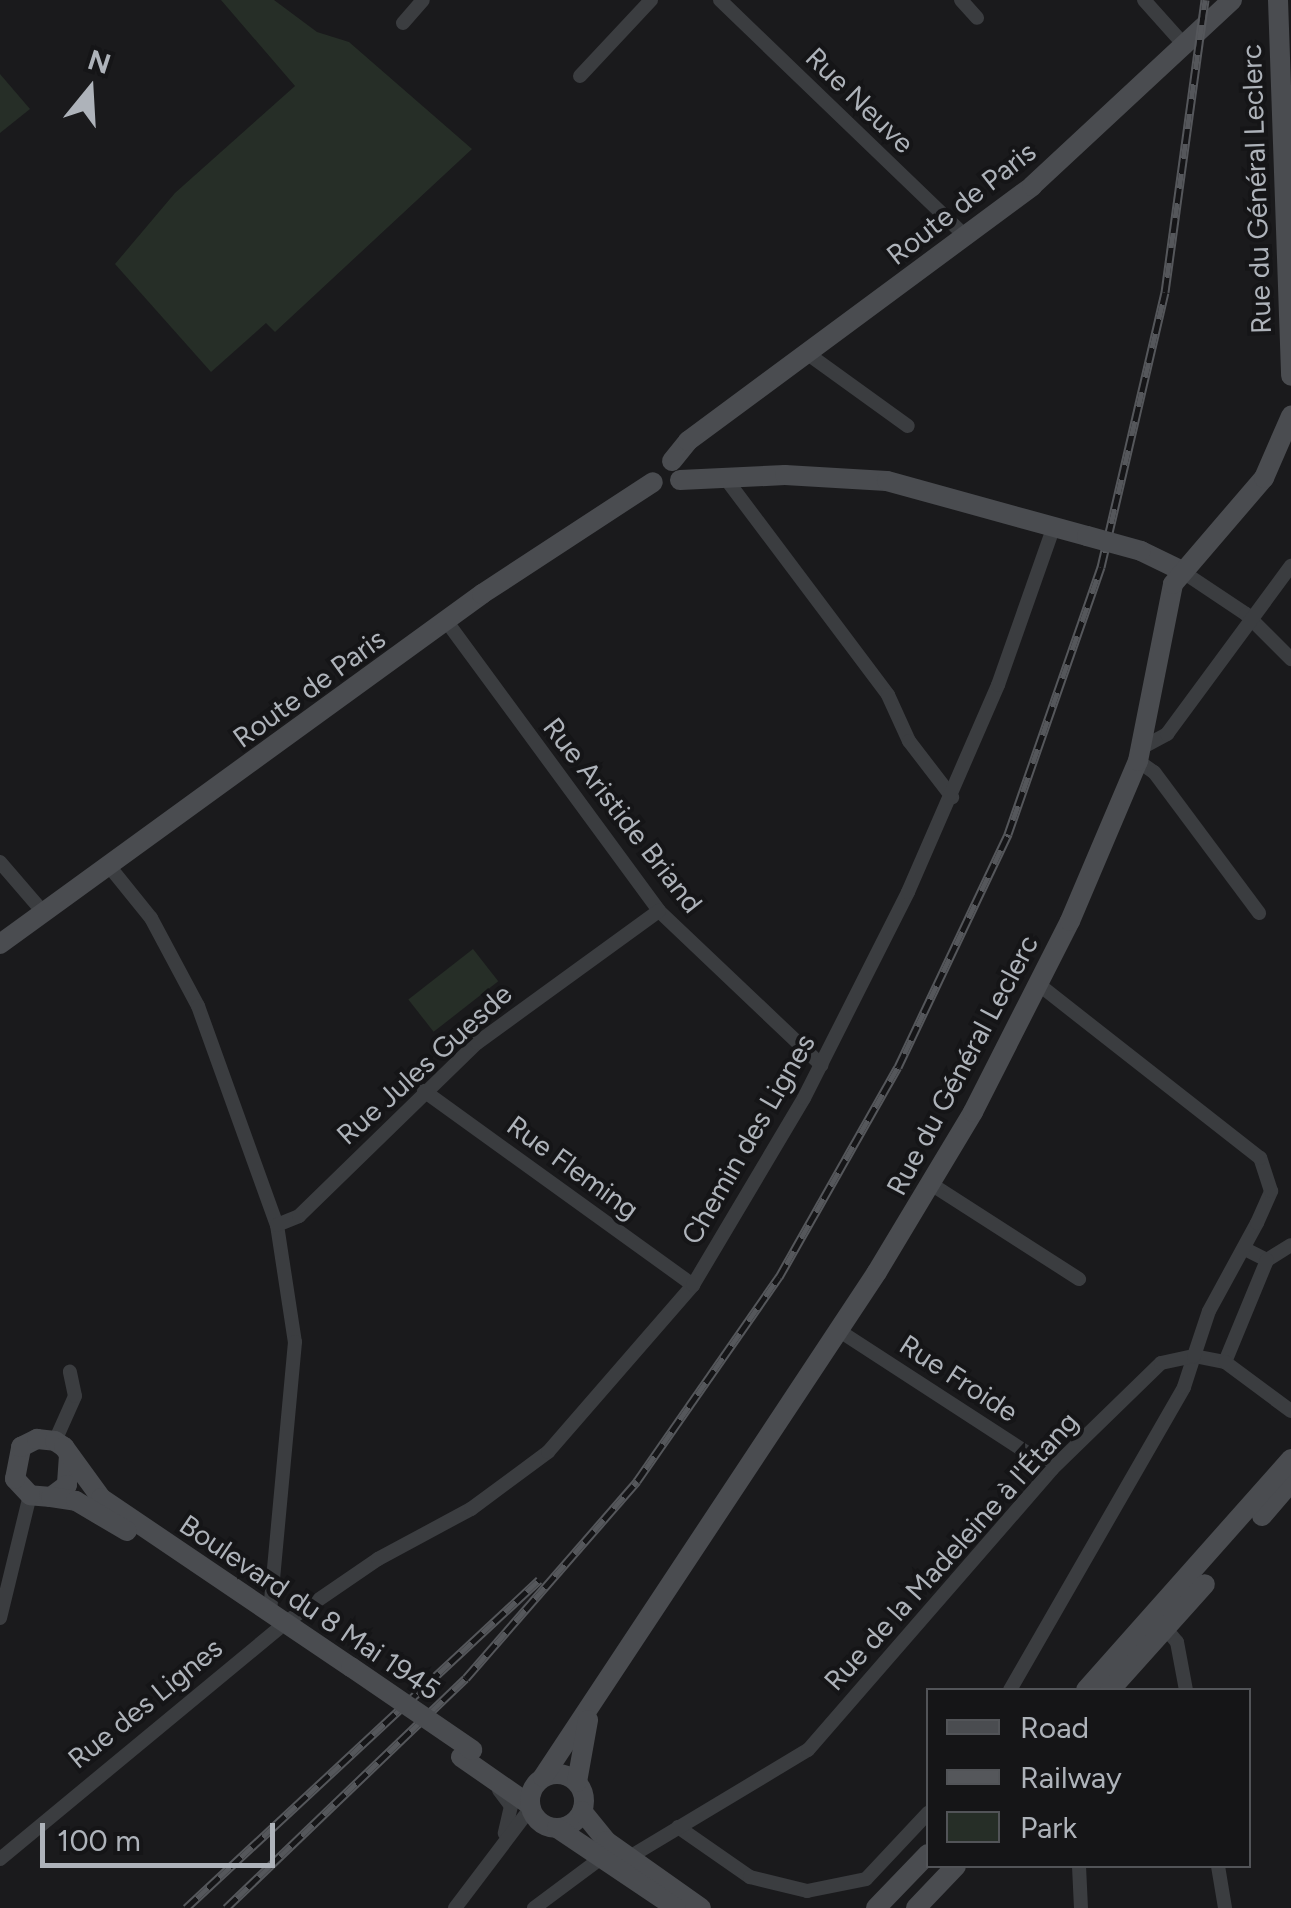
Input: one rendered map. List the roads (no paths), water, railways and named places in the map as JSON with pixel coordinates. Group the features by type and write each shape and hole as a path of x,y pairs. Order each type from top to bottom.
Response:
{"main road":[{"name":"Route de Paris","path":"0,944 594,514 653,482 656,463 676,470 688,441 965,236 1186,47 1229,5 1247,0"},
{"name":"Rue du Général Leclerc","path":"1278,0 1291,376"},
{"name":"Rue du Général Leclerc","path":"540,1779 592,1706 932,1184 1039,986 1140,754 1180,570 1264,478 1291,416"},
{"path":"676,470 726,480 785,474 887,482 1141,551 1180,570"},
{"path":"0,1446 28,1442 62,1448 67,1485 40,1496 7,1472 28,1442"},
{"name":"Boulevard du 8 Mai 1945","path":"62,1448 94,1493 467,1754 530,1807"},
{"path":"1088,1688 1291,1460"},
{"path":"1112,1688 1291,1482"},
{"name":"Boulevard du 8 Mai 1945","path":"40,1496 91,1508 198,1569"},
{"path":"592,1706 576,1782 582,1812 593,1830 701,1908"},
{"name":"Boulevard du 8 Mai 1945","path":"467,1754 506,1772 540,1779"},
{"path":"576,1782 560,1774 540,1779 530,1807 544,1825 557,1828 676,1908"},
{"path":"557,1828 582,1812"},
{"path":"876,1908 926,1856"},
{"path":"898,1908 935,1868"},
{"path":"916,1908 954,1868"}],"street":[{"path":"404,22 423,0"},
{"path":"580,76 651,0"},
{"name":"Rue Neuve","path":"720,0 965,236"},
{"path":"961,0 977,18"},
{"path":"1150,2 1186,47"},
{"path":"808,354 908,426"},
{"path":"726,480 888,694 908,741 952,797"},
{"name":"Chemin des Lignes","path":"270,1616 471,1508 548,1452 693,1284 820,1065 952,797 1054,526"},
{"path":"1259,912 1140,754 1167,734 1291,566"},
{"path":"1180,570 1250,617 1291,660"},
{"name":"Rue Aristide Briand","path":"447,622 659,911 820,1065"},
{"path":"0,862 43,912"},
{"path":"106,868 151,918 198,1006 277,1226 295,1342 270,1616"},
{"name":"Rue Jules Guesde","path":"277,1226 299,1216 424,1091 546,989 659,911"},
{"path":"1011,1688 1184,1387 1209,1311 1245,1249 1271,1191 1267,1168 1039,986"},
{"name":"Rue Fleming","path":"424,1091 693,1284"},
{"path":"932,1184 1079,1279"},
{"path":"1225,1362 1267,1260 1291,1245"},
{"path":"1245,1249 1267,1260"},
{"name":"Rue Froide","path":"838,1330 1052,1468"},
{"path":"1194,1356 1225,1362 1291,1411"},
{"name":"Rue de la Madeleine à l'Étang","path":"628,1858 808,1750 1052,1468 1162,1363 1194,1356"},
{"path":"62,1448 75,1396 70,1372"},
{"path":"0,1614 40,1496"},
{"name":"Rue des Lignes","path":"0,1859 224,1672 270,1616"},
{"path":"1166,1629 1178,1648 1186,1688"},
{"path":"467,1754 510,1802 497,1852"},
{"path":"455,1908 530,1807"},
{"path":"678,1827 750,1877 782,1889 836,1889 880,1867 926,1816"},
{"path":"534,1908 601,1858"},
{"path":"880,1867 897,1886"},
{"path":"1079,1868 1081,1908"},
{"path":"1218,1868 1226,1908"}],"railway":[{"path":"226,1908 466,1678 637,1481 779,1277 898,1067 1008,834 1101,567 1165,292 1205,0"},
{"path":"186,1908 539,1580"}]}
